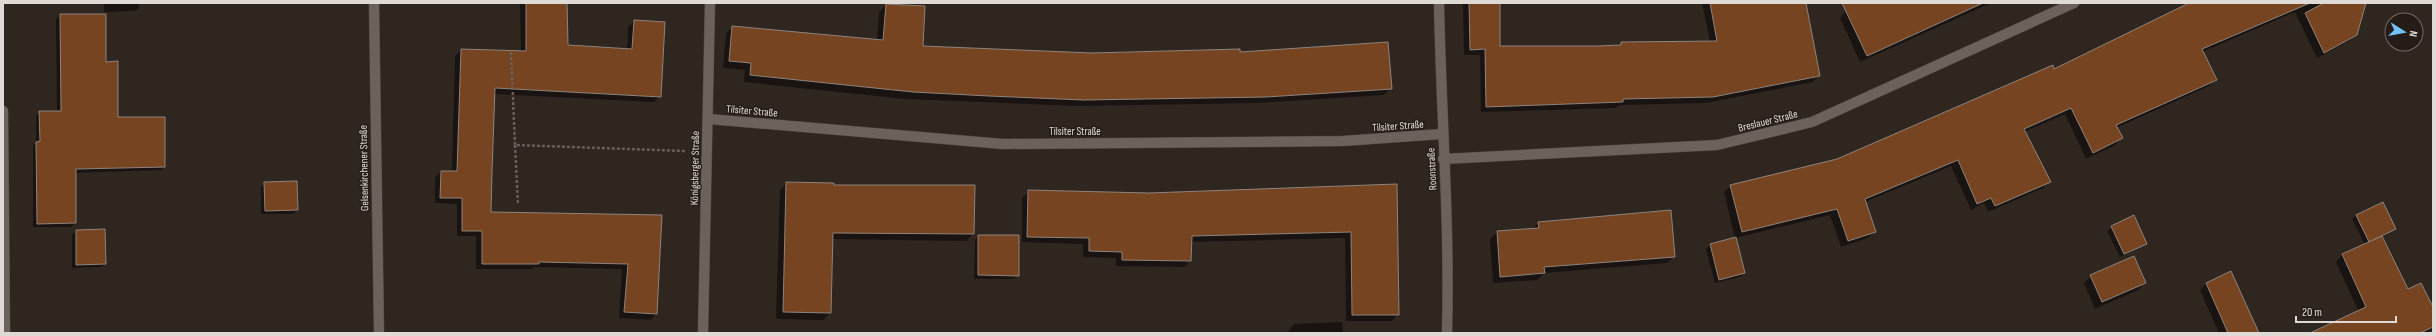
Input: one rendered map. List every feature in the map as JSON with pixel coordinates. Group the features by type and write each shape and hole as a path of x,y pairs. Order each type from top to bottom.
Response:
{"street":[{"name":"Gelsenkirchener Straße","path":"374,3 379,333"},
{"name":"Königsberger Straße","path":"703,333 710,3"},
{"name":"Roonstraße","path":"1438,3 1443,159 1449,254 1447,333"},
{"name":"Breslauer Straße","path":"1443,159 1717,146 1812,122 2074,3"},
{"path":"3,111 5,333"},
{"name":"Tilsiter Straße","path":"708,119 1003,144 1343,141 1442,134"}],"path":[{"path":"511,52 518,205"},
{"path":"515,145 708,152"}],"building":[{"path":"526,3 567,3 568,45 632,49 634,20 665,22 661,97 495,88 492,172 491,212 662,215 657,314 624,312 628,264 539,262 539,264 482,264 482,231 462,231 462,198 440,198 441,171 457,171 461,49 526,51"},
{"path":"1469,3 1500,3 1500,46 1598,46 1621,45 1621,42 1717,41 1710,3 1806,3 1820,76 1713,97 1623,99 1623,102 1486,107 1485,49 1470,50"},
{"path":"1842,3 1983,3 1867,56"},
{"path":"2189,3 2310,3 2202,49 2217,80 2116,125 2123,138 2093,153 2071,108 2024,129 2051,182 1995,206 1991,198 1977,204 1958,160 1865,199 1876,232 1848,241 1837,209 1742,232 1730,185 1837,159 2053,65 2054,69"},
{"path":"2324,3 2366,3 2357,35 2324,53 2305,13"},
{"path":"886,4 925,6 923,46 1092,53 1240,49 1240,52 1388,42 1392,89 1266,97 1084,100 989,96 913,92 750,75 751,63 729,61 732,26 883,40"},
{"path":"60,14 106,14 106,62 118,61 118,117 165,117 165,167 76,169 76,223 37,224 36,142 40,141 39,111 61,111"},
{"path":"297,181 298,210 265,211 264,182"},
{"path":"786,182 834,183 834,185 975,185 974,234 833,233 831,313 783,312"},
{"path":"1397,184 1399,315 1352,315 1351,232 1192,236 1191,261 1122,260 1122,252 1089,251 1089,238 1027,237 1028,190 1149,193"},
{"path":"2383,202 2396,229 2369,242 2356,215"},
{"path":"1671,210 1675,257 1544,267 1545,273 1500,277 1497,231 1539,228 1538,222"},
{"path":"2134,215 2147,244 2124,254 2111,226"},
{"path":"105,229 106,264 76,265 76,230"},
{"path":"978,235 1019,235 1019,276 978,275"},
{"path":"2382,236 2408,289 2421,283 2433,307 2433,327 2420,333 2310,333 2366,307 2342,254"},
{"path":"1736,237 1745,273 1719,280 1710,244"},
{"path":"2134,256 2146,283 2102,302 2090,275"},
{"path":"2231,271 2259,333 2228,333 2206,283"}]}
